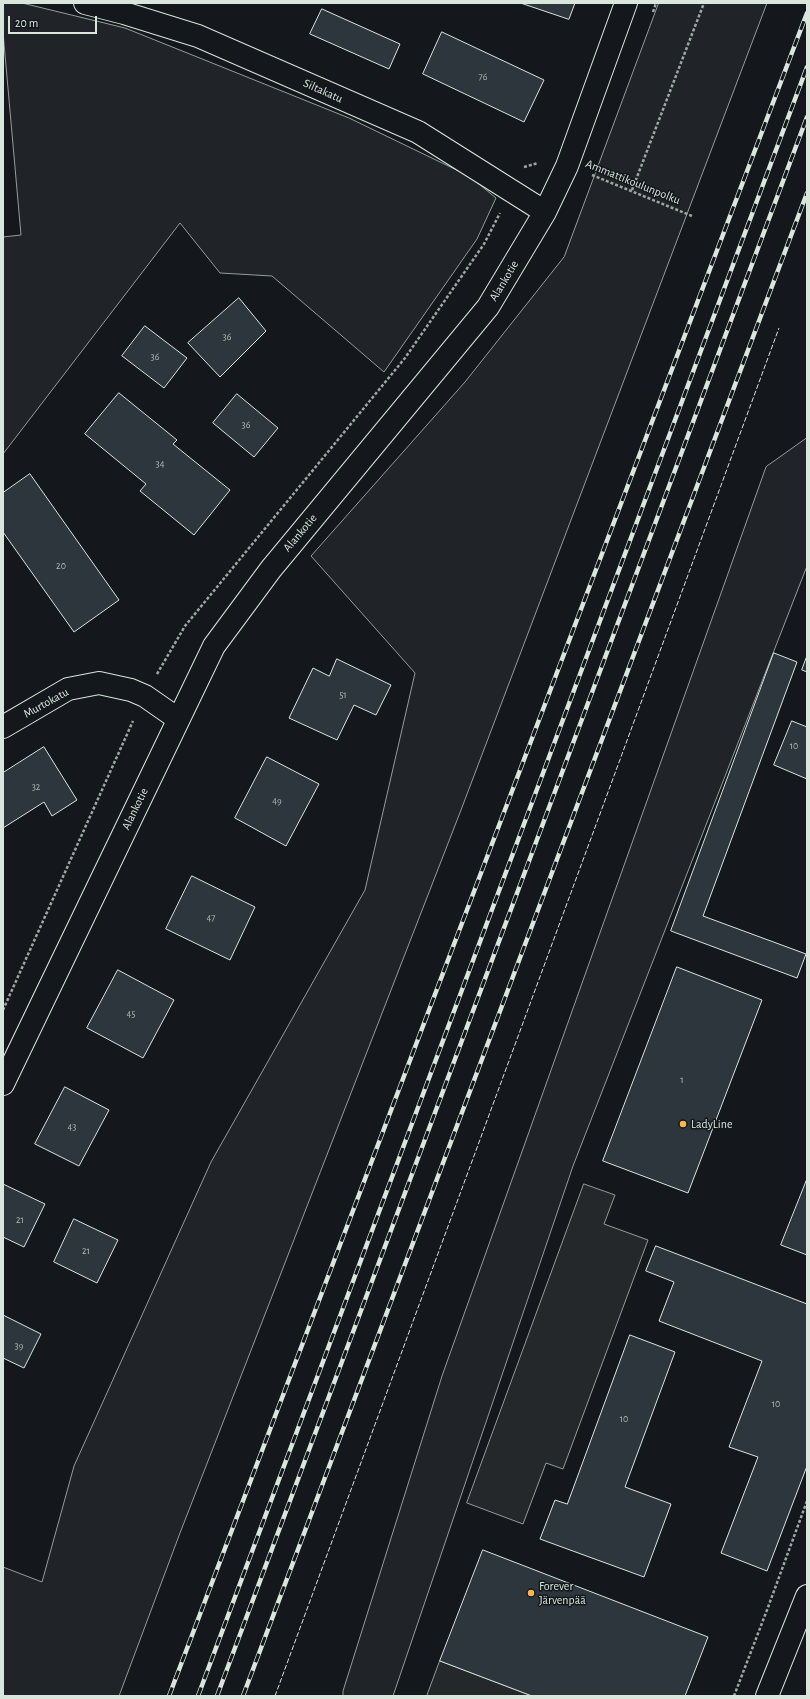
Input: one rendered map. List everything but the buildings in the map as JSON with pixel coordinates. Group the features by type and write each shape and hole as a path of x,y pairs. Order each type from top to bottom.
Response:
{"street":[{"name":"Siltakatu","path":"85,3 126,8 198,36 418,132 546,212"},
{"name":"Alankotie","path":"3,1084 214,646 271,569 488,307 546,212 567,166 626,3"},
{"name":"Murtokatu","path":"3,727 68,689 100,684 131,690 144,696 178,719"},
{"path":"767,1696 807,1596"}],"path":[{"path":"632,190 704,3"},
{"name":"Ammattikoulunpolku","path":"567,166 632,190 692,216"},
{"path":"734,1696 762,1625 807,1501"}],"shaded area":[{"path":"3,3 22,3 125,28 349,118 469,176 496,198 477,239 384,372 272,276 220,273 180,223 3,454 3,237 21,235 3,32"},
{"path":"659,3 767,3 461,810 180,1533 119,1696 3,1696 3,1567 42,1582 74,1466 211,1162 365,890 415,673 311,556 465,382 564,257"},
{"path":"807,438 807,566 573,1166 393,1696 343,1696 343,1691 442,1376 766,467"},
{"path":"584,1184 615,1195 604,1224 648,1240 563,1469 546,1463 523,1524 467,1503"},
{"path":"440,1661 532,1696 427,1696"}],"railway":[{"path":"169,1696 807,13"},
{"path":"198,1696 807,67"},
{"path":"217,1696 807,117"},
{"path":"243,1696 807,193"}],"fence":[{"path":"275,1696 779,328"}],"place":[{"name":"LadyLine","path":"683,1124"},
{"name":"Forever Järvenpää","path":"531,1593"}]}
